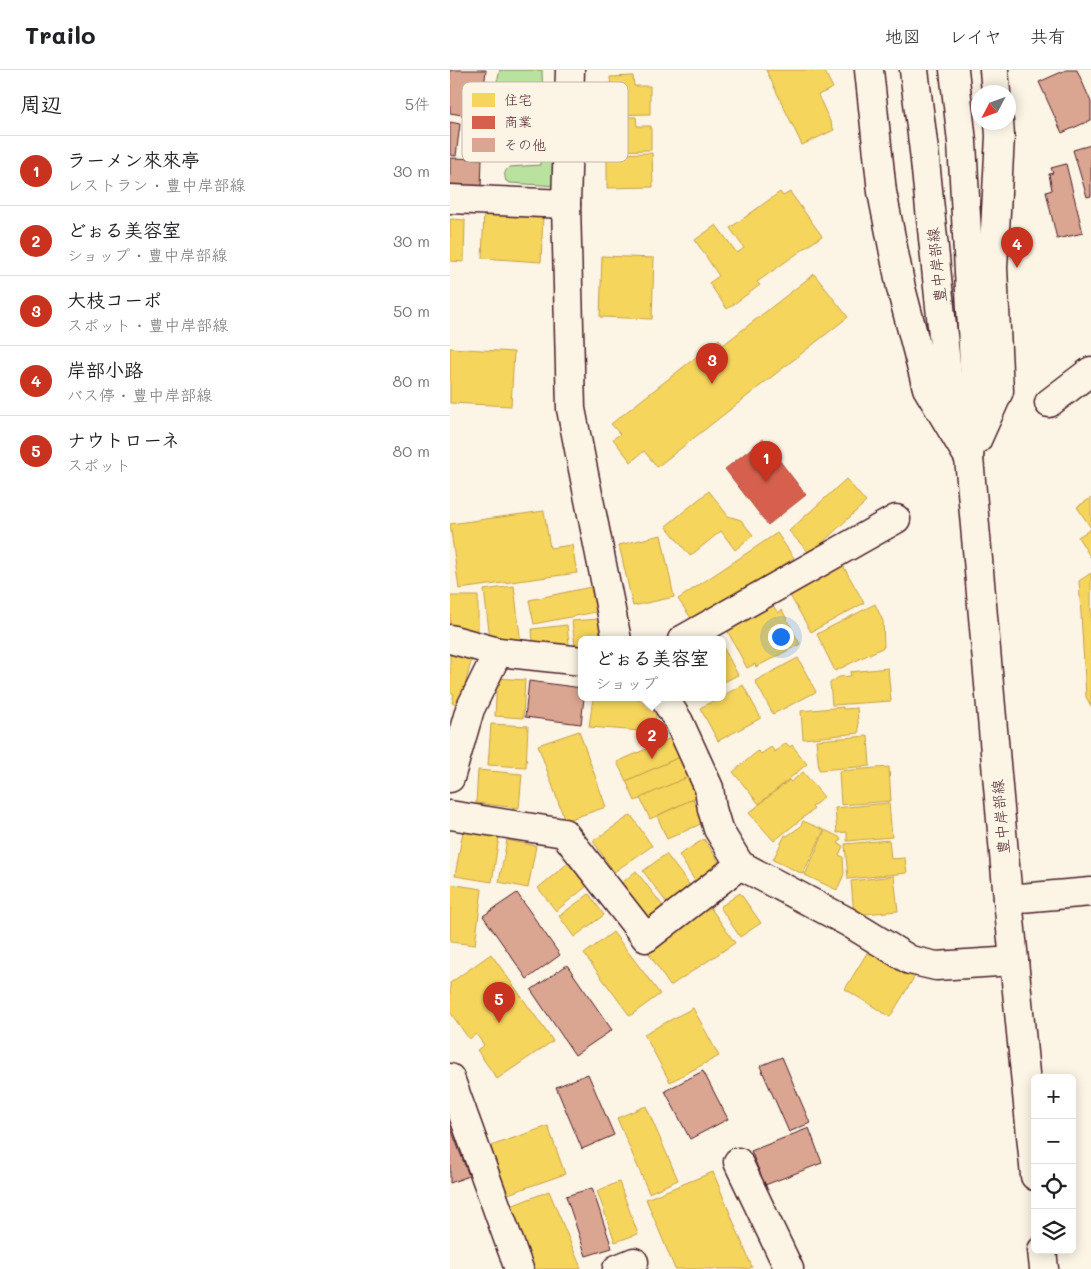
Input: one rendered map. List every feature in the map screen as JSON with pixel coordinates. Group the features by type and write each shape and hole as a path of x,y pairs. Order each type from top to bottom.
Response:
{"street":[{"path":"869,70 882,192 901,288 927,388 969,458"},
{"name":"豊中岸部線","path":"914,70 948,384 969,458"},
{"name":"豊中岸部線","path":"954,70 962,142 975,383 969,458 1034,1164"},
{"path":"994,70 995,85"},
{"path":"969,458 999,391 993,268 1000,130"},
{"path":"567,162 566,204 571,409 616,636"},
{"path":"450,200 566,204"},
{"path":"1049,403 1091,371"},
{"path":"689,636 896,518"},
{"path":"450,639 498,652 578,661"},
{"path":"450,778 470,709 498,652"},
{"path":"666,701 679,722 709,788 712,809 718,829 740,865 848,922 910,960 936,966 1014,961"},
{"path":"450,814 564,833 646,938 740,865"},
{"path":"1008,898 1091,892"},
{"path":"450,1078 518,1269"},
{"path":"738,1162 788,1269"},
{"path":"1042,1254 1044,1269"}],"green space":[{"path":"500,70 542,70 543,82 496,82"},
{"path":"540,162 558,162 557,186 510,183 506,181 505,173 509,167 540,165"}],"building: 住宅":[{"path":"766,70 824,70 833,88 818,95 834,130 802,145"},
{"path":"633,76 634,86 650,86 650,114 628,115 628,82 610,82 610,77"},
{"path":"628,117 636,117 637,126 651,126 651,150 628,151"},
{"path":"652,153 653,187 607,188 607,162 628,162 628,154"},
{"path":"780,192 783,196 790,192 822,236 757,282 760,285 727,309 709,283 719,276 695,240 716,225 737,253 744,248 730,228"},
{"path":"484,212 543,215 541,262 482,258"},
{"path":"450,219 465,220 464,262 450,261"},
{"path":"602,256 654,258 652,319 600,317"},
{"path":"814,274 848,317 657,467 644,451 631,462 613,439 620,434 611,424 719,339 723,345"},
{"path":"450,348 514,352 511,406 450,403"},
{"path":"846,479 866,502 810,554 789,531"},
{"path":"709,491 728,516 741,520 753,535 735,550 721,531 690,556 666,526"},
{"path":"1091,498 1091,528 1077,507"},
{"path":"544,511 550,548 572,545 577,573 459,589 450,524"},
{"path":"1091,529 1091,558 1078,537"},
{"path":"777,533 794,558 695,624 678,599"},
{"path":"661,535 674,597 633,606 619,545"},
{"path":"841,562 864,603 811,632 788,592"},
{"path":"1091,573 1091,706 1086,697 1079,581"},
{"path":"514,586 521,644 491,647 484,590"},
{"path":"591,587 596,612 534,624 529,600"},
{"path":"450,596 478,596 478,636 450,637"},
{"path":"772,604 778,613 782,610 800,644 756,667 755,664 747,668 726,628"},
{"path":"875,604 883,621 884,647 835,671 817,634"},
{"path":"599,619 601,636 578,636 578,654 576,654 572,621"},
{"path":"567,625 570,653 534,656 532,629"},
{"path":"450,649 473,654 460,705 452,703 454,694 450,693"},
{"path":"726,652 738,675 726,681"},
{"path":"798,658 816,692 773,714 755,681"},
{"path":"888,668 891,701 832,705 830,683 839,677 851,676 850,672"},
{"path":"497,678 525,680 523,718 495,716"},
{"path":"743,685 761,718 718,741 700,708 713,701 726,701 726,694"},
{"path":"593,701 641,701 656,715 654,732 589,727"},
{"path":"843,707 843,709 857,708 859,733 803,739 801,711"},
{"path":"491,724 528,726 526,767 488,765"},
{"path":"579,731 606,807 565,821 538,745"},
{"path":"868,736 870,766 819,770 816,740"},
{"path":"671,738 680,757 626,781 617,762"},
{"path":"786,743 790,747 792,745 807,764 759,804 733,772 758,751 761,754 771,747 775,752"},
{"path":"680,757 688,777 635,801 626,781"},
{"path":"889,767 891,801 841,805 839,771"},
{"path":"478,770 522,774 519,808 476,803"},
{"path":"803,772 824,797 812,807 814,809 774,841 749,813 789,780 791,782"},
{"path":"688,777 697,797 650,819 640,798"},
{"path":"693,799 703,823 667,839 657,816"},
{"path":"889,803 892,837 847,841 847,832 837,833 835,808"},
{"path":"631,815 652,846 614,872 593,841"},
{"path":"803,821 824,830 803,874 773,860 785,835 787,836 800,827"},
{"path":"825,830 841,838 838,843 843,846 839,855 843,857 844,874 837,890 805,875"},
{"path":"463,831 499,837 492,882 455,876"},
{"path":"704,839 720,864 695,881 679,855"},
{"path":"507,840 536,846 528,888 499,882"},
{"path":"889,840 891,859 905,858 907,873 848,879 845,844"},
{"path":"666,854 695,892 672,910 643,871"},
{"path":"568,863 587,886 556,911 538,888"},
{"path":"636,871 666,910 646,926 616,888"},
{"path":"894,876 898,911 854,915 851,881"},
{"path":"450,884 482,889 475,945 450,942"},
{"path":"740,893 761,923 740,937 720,907"},
{"path":"589,894 604,915 574,937 559,916"},
{"path":"710,907 735,943 670,986 646,949"},
{"path":"613,932 660,994 630,1016 584,954"},
{"path":"870,948 915,976 890,1017 845,989"},
{"path":"491,954 553,1041 497,1079 477,1050 484,1045 476,1034 469,1039 450,1012 450,983"},
{"path":"693,1008 719,1056 670,1082 644,1034"},
{"path":"646,1106 678,1180 649,1193 617,1118"},
{"path":"548,1126 565,1174 505,1195 488,1147"},
{"path":"713,1172 752,1267 748,1269 675,1269 646,1199"},
{"path":"619,1182 638,1234 615,1242 597,1191"},
{"path":"549,1191 581,1268 532,1269 506,1208"}],"building: 商業":[{"path":"763,439 806,495 768,525 725,469"}],"building: その他":[{"path":"450,70 486,70 485,82 462,82 462,115 450,113"},
{"path":"1066,70 1077,70 1091,102 1091,120 1062,133 1039,82"},
{"path":"450,122 460,124 456,156 450,155"},
{"path":"1091,145 1091,196 1087,197 1073,150"},
{"path":"450,158 462,158 462,162 482,162 481,187 450,186"},
{"path":"1066,164 1083,233 1057,239 1046,192 1052,190 1049,174 1053,173 1051,168"},
{"path":"529,681 578,687 578,701 584,701 581,724 525,717"},
{"path":"517,893 560,955 527,979 483,916"},
{"path":"567,965 612,1030 575,1055 531,990"},
{"path":"782,1057 810,1123 789,1132 760,1066"},
{"path":"703,1071 728,1119 690,1139 665,1091"},
{"path":"588,1074 614,1135 582,1149 556,1087"},
{"path":"450,1126 469,1176 450,1183"},
{"path":"809,1128 822,1163 765,1185 751,1151"},
{"path":"592,1188 612,1248 586,1256 566,1196"}],"place":[{"name":"岸部小路","path":"1017,268"},
{"name":"大枝コーポ","path":"712,384"},
{"name":"ラーメン來來亭","path":"766,482"},
{"name":"どぉる美容室","path":"652,759"},
{"name":"ナウトローネ","path":"499,1023"}]}
